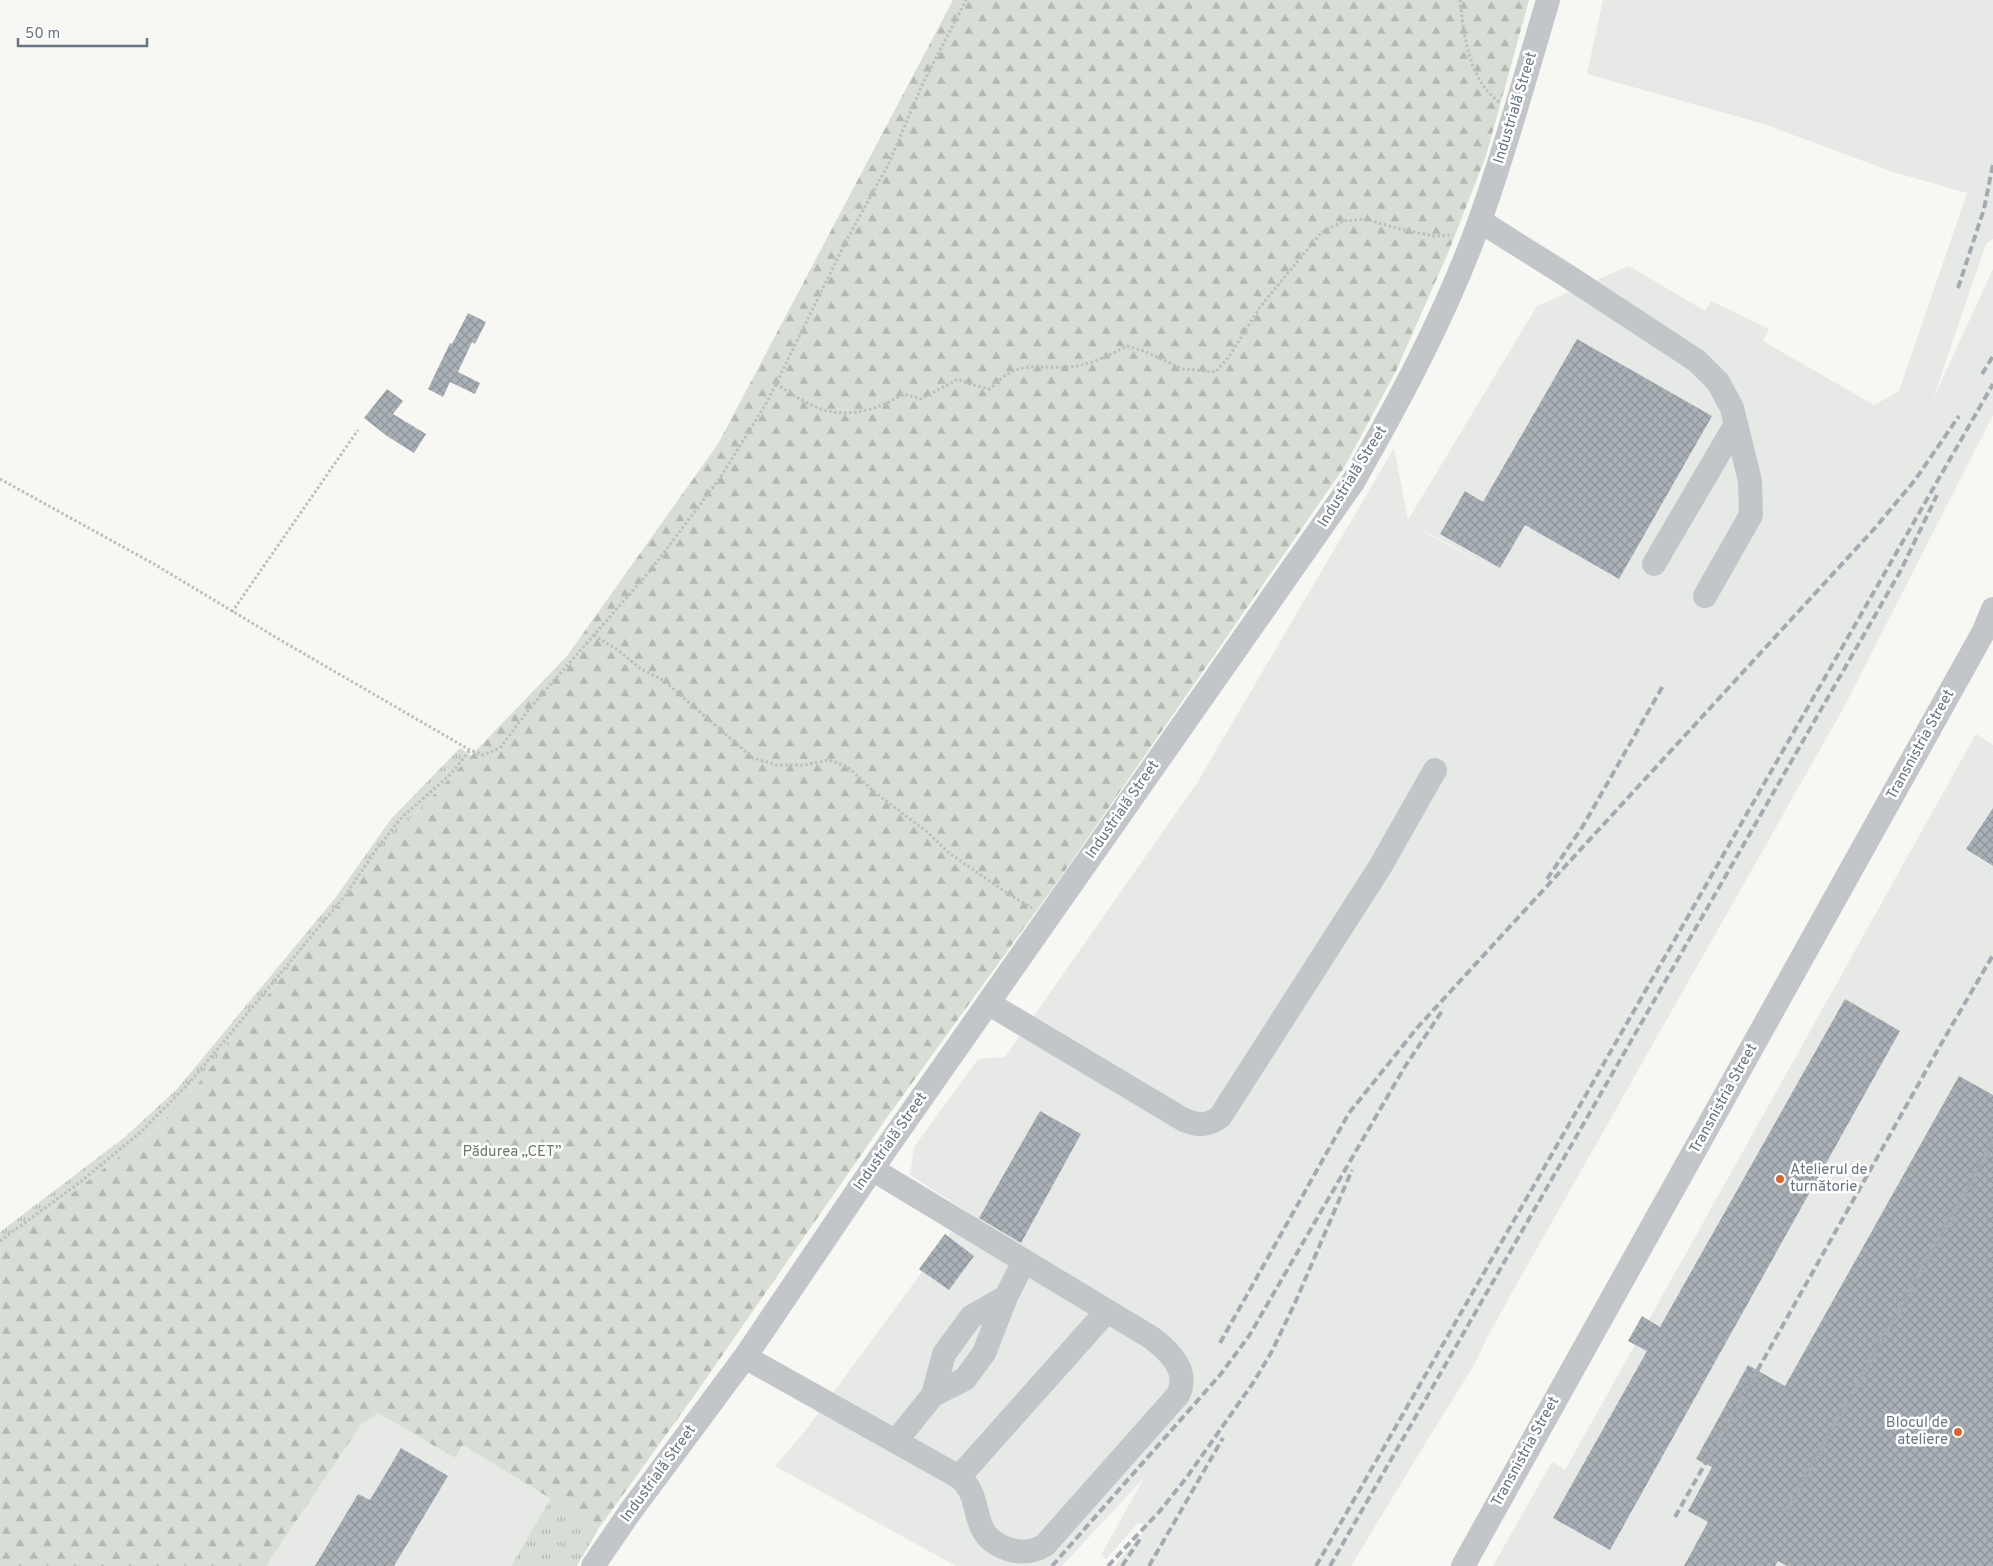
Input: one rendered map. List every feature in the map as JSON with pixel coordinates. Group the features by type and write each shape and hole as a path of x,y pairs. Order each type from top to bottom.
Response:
{"street":[{"name":"Industrială Street","path":"593,1566 630,1512 745,1357 872,1169 1353,482 1399,400 1443,311 1477,228 1515,114 1548,0"},
{"path":"1477,228 1566,275 1697,361 1718,382 1732,408 1736,424 1750,481 1751,515 1705,596"},
{"path":"1654,564 1736,424"},
{"name":"Transnistria Street","path":"1463,1566 1984,631 1993,609"},
{"path":"988,1003 1184,1120 1202,1126 1211,1124 1220,1117 1359,901 1435,770"},
{"path":"745,1357 959,1477 965,1482 970,1492 982,1529 988,1537 994,1543 1021,1552 1039,1549 1045,1545 1173,1403 1182,1387 1179,1366 1173,1357 1152,1338 872,1169"},
{"path":"933,1395 965,1379 984,1353 1006,1297 1024,1261"},
{"path":"896,1441 933,1395 944,1354 971,1316 1006,1297"},
{"path":"959,1477 1107,1311"}],"path":[{"path":"0,480 154,564 232,612 470,750 482,755 500,748 530,708 650,571 720,478 776,384 846,241 888,165 923,83 966,0"},
{"path":"1460,0 1468,54 1478,76 1495,99 1515,114"},
{"path":"776,384 825,410 842,413 875,408 889,403 903,394 921,399 958,379 990,389 1002,376 1020,367 1069,367 1092,362 1127,346 1144,351 1183,369 1216,372 1230,355 1260,307 1321,233 1343,222 1366,219 1434,236 1477,228"},
{"path":"232,612 358,430"},
{"path":"594,636 620,651 641,669 663,680 753,758 776,765 804,765 829,760 848,767 873,791 926,830 949,853 1007,894 1048,917"},
{"path":"0,1240 78,1183 142,1131 190,1082 345,896 375,851 402,817 451,774 470,750"}],"shaded area":[{"path":"1603,0 1993,0 1993,239 1986,244 1933,399 1993,269 1993,415 1843,709 1523,1273 1474,1365 1351,1566 1114,1566 1147,1528 1139,1522 1106,1559 1101,1555 1144,1478 1062,1566 956,1566 775,1466 805,1431 922,1272 919,1269 945,1234 948,1236 967,1212 910,1175 914,1147 978,1059 1005,1057 1197,783 1394,448 1408,520 1537,306 1629,266 1705,311 1711,301 1769,329 1763,341 1874,405 1899,391 1967,193 1890,171 1764,124 1587,74","holes":["1420,528 1512,579 1432,536"]},
{"path":"1976,734 1993,745 1993,1566 1493,1566 1552,1462 1565,1470"},
{"path":"378,1413 455,1458 463,1445 551,1498 511,1566 266,1566 360,1426"}],"green space":[{"name":"Pădurea „CET”","path":"953,0 1529,0 1486,156 1448,253 1397,369 1345,466 1058,881 886,1119 694,1396 599,1528 463,1445 455,1458 378,1413 360,1426 266,1566 0,1566 0,1249 173,1115 392,838 567,656 718,444"},
{"path":"460,748 471,756 392,838 173,1115 0,1249 0,1232 125,1137 177,1089 336,897 391,819"},
{"path":"551,1498 599,1528 577,1566 511,1566"}],"building":[{"path":"468,313 486,322 475,344 472,342 458,372 480,383 475,394 450,382 443,397 428,389 450,343 452,344"},
{"path":"1577,339 1712,416 1619,579 1525,525 1500,568 1440,534 1465,491 1483,502"},
{"path":"387,389 403,401 393,414 426,434 414,453 387,436 364,418"},
{"path":"1993,808 1993,866 1966,849"},
{"name":"Atelierul de turnătorie","path":"1845,999 1900,1031 1610,1550 1553,1518 1647,1351 1628,1341 1642,1316 1660,1327"},
{"path":"1959,1076 1993,1095 1993,1566 1787,1566 1778,1561 1775,1566 1684,1566 1708,1522 1688,1511 1712,1467 1696,1459 1748,1365 1785,1386"},
{"path":"1040,1111 1081,1134 1021,1243 979,1218"},
{"path":"945,1234 974,1256 949,1290 919,1269"},
{"path":"401,1448 448,1476 394,1566 315,1566 358,1494 370,1500"}],"railway":[{"path":"1958,288 1984,209 1993,164"},
{"path":"1982,374 1993,356"},
{"path":"1316,1566 1993,384"},
{"path":"1220,1343 1349,1113 1417,1028 1875,528 1915,480 1959,416"},
{"path":"1330,1566 1901,570 1937,495"},
{"path":"1547,879 1583,826 1664,684"},
{"path":"1675,1517 1993,955"},
{"path":"1052,1566 1220,1375 1249,1336 1404,1068 1442,1011"},
{"path":"1785,1513 1993,1142"},
{"path":"1108,1566 1159,1512 1187,1477 1253,1383 1271,1353 1295,1303 1352,1170"},
{"path":"1149,1566 1223,1438"},
{"path":"1122,1566 1140,1539"}],"place":[{"name":"Atelierul de turnătorie","path":"1780,1179"},
{"name":"Blocul de ateliere","path":"1958,1432"}]}
